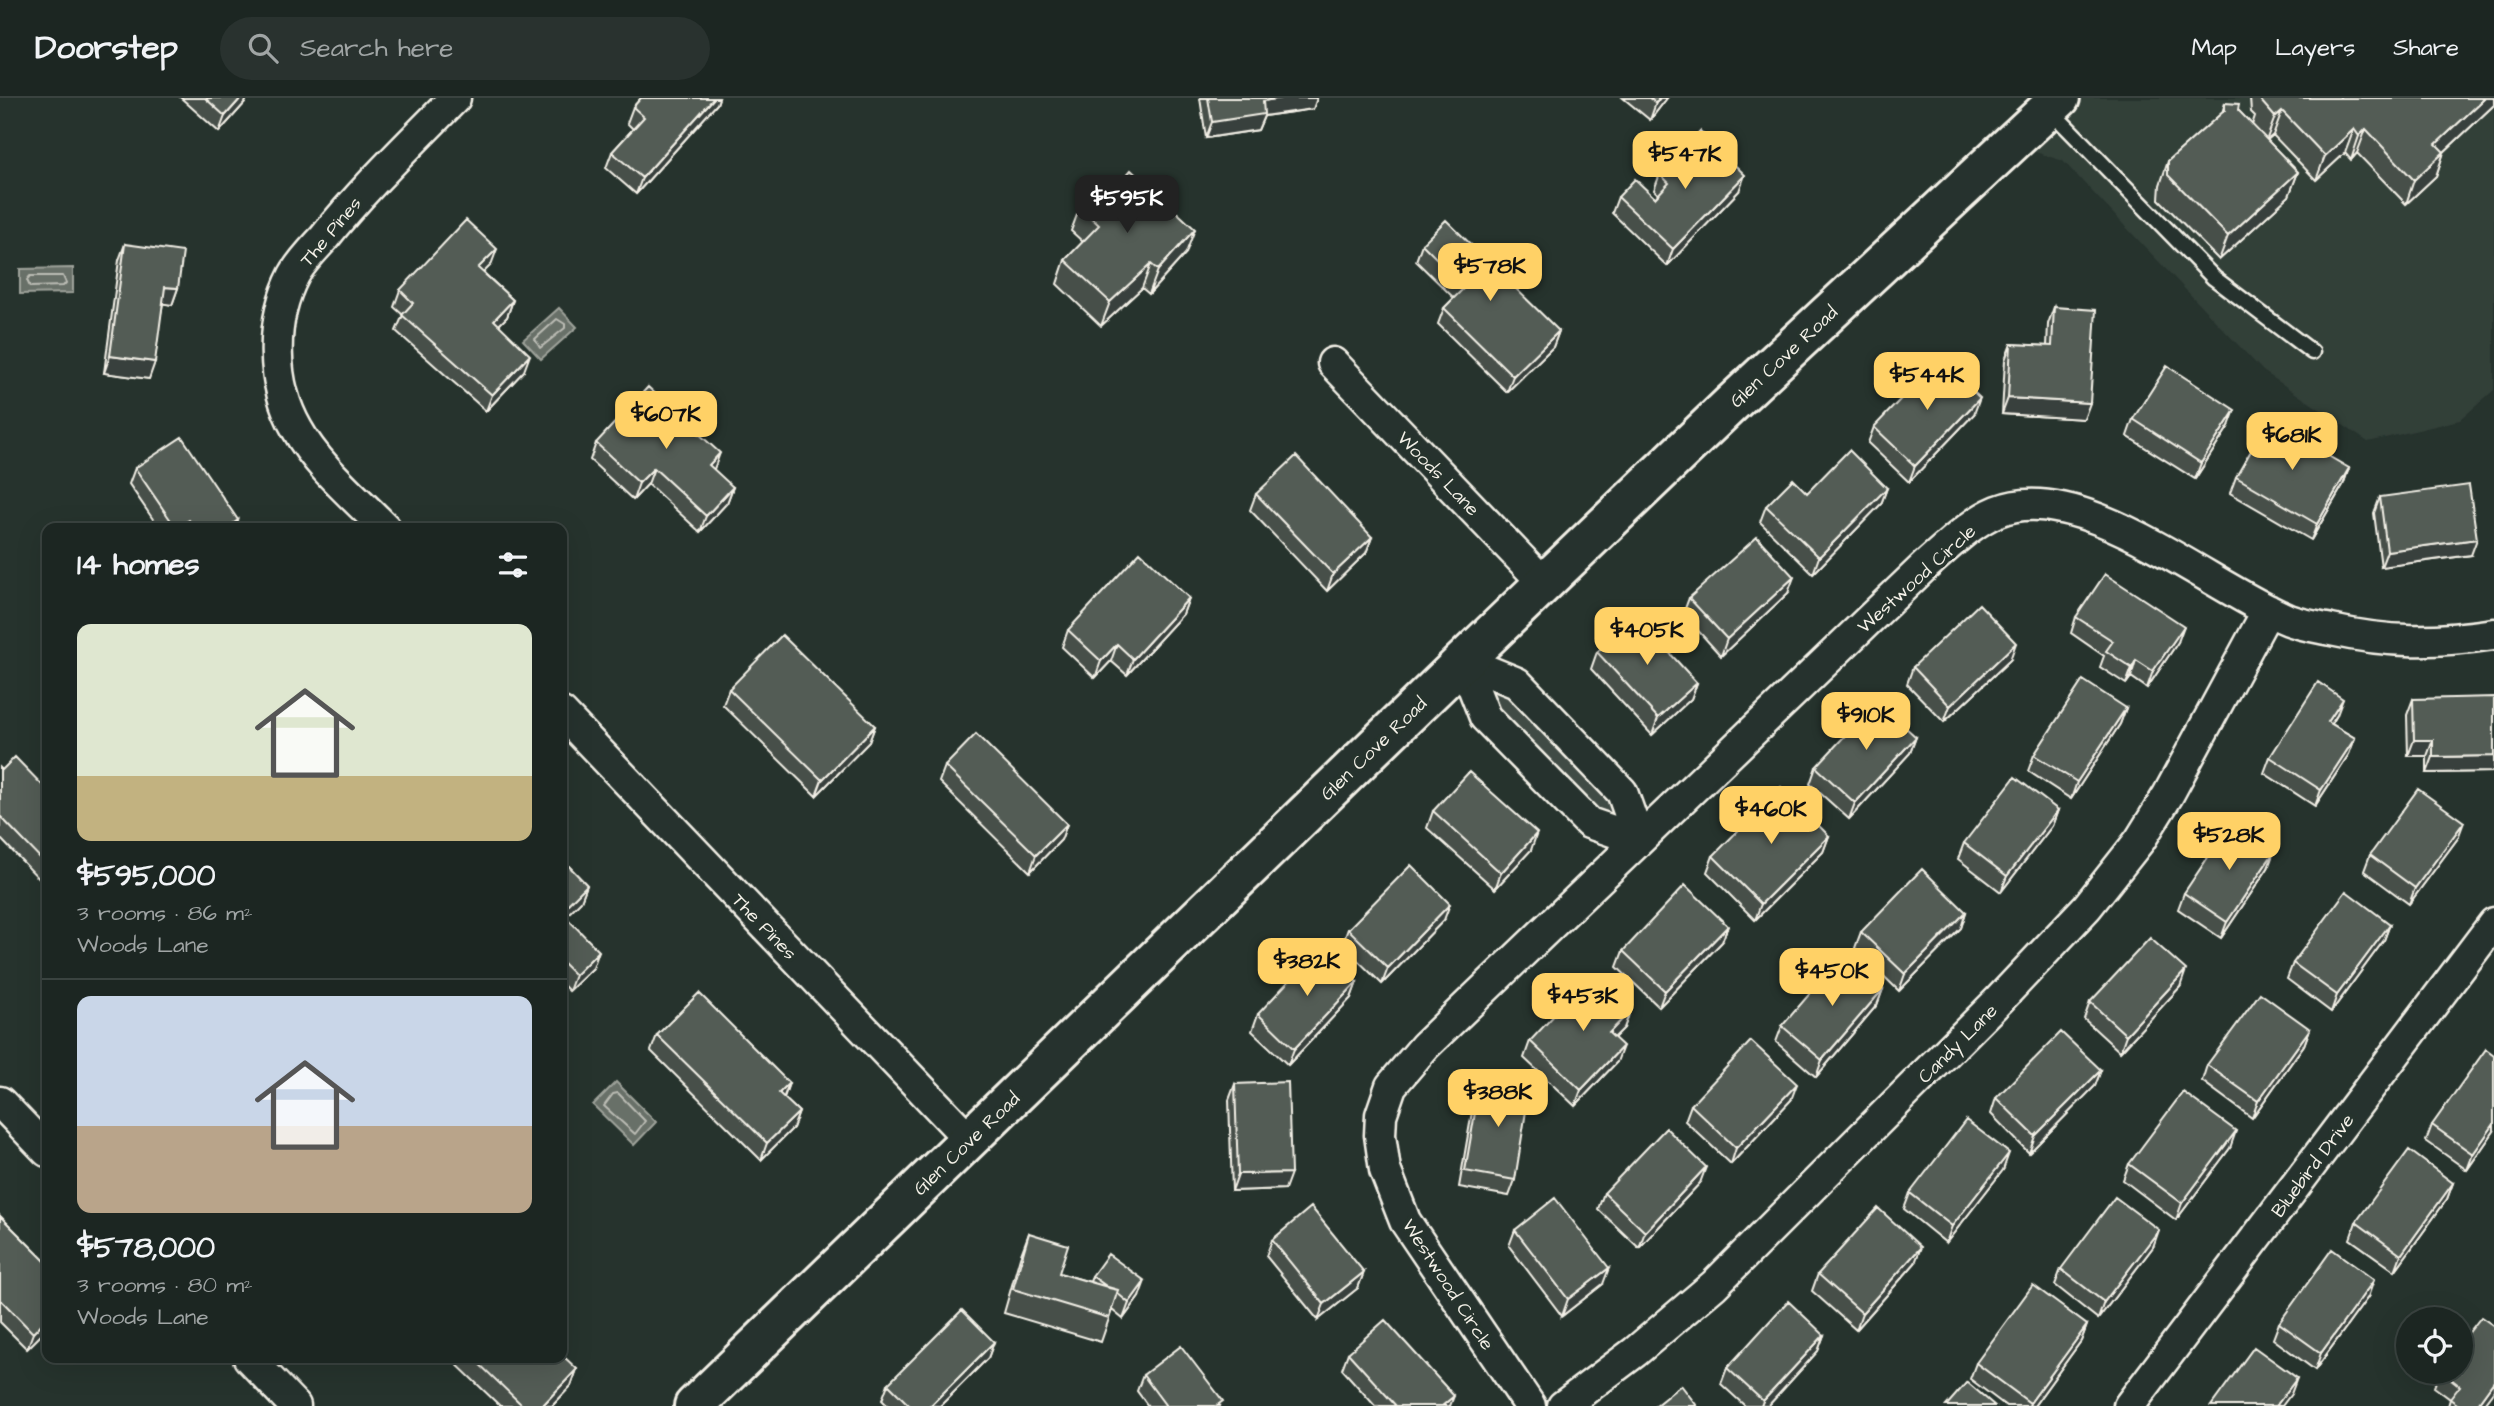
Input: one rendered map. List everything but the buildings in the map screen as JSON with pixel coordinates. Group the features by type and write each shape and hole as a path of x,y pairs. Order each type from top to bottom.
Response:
{"main road":[{"name":"Glen Cove Road","path":"694,1406 1731,405 2054,103"}],"street":[{"name":"The Pines","path":"380,523 312,452 295,427 282,387 276,352 282,307 295,274 351,203 455,98"},
{"name":"Woods Lane","path":"1332,363 1545,584"},
{"name":"Westwood Circle","path":"1530,1406 1405,1221 1385,1170 1380,1135 1381,1115 1391,1086 1425,1046 1926,565 1966,530 1998,511 2028,504 2044,504 2104,520 2268,611 2292,621 2369,638 2408,642 2494,634"},
{"name":"Candy Lane","path":"1563,1406 1635,1352 1714,1284 1999,1000 2087,907 2140,841 2268,611"},
{"path":"1464,661 1485,717 1589,822 1639,840"},
{"path":"1464,661 1517,683 1526,692 1622,792 1639,840"},
{"name":"The Pines","path":"567,718 969,1139"},
{"name":"Bluebird Drive","path":"2129,1406 2494,922"},
{"path":"0,1102 42,1145"},
{"path":"254,1363 295,1406"}],"lane":[{"path":"2054,103 2214,278 2312,352"}],"shaded area":[{"path":"2060,98 2494,98 2494,390 2460,420 2368,442 2263,371 2063,161 2011,144"},
{"path":"1463,661 1517,683 1622,792 1639,840 1589,823 1485,717"}],"water":[{"path":"73,268 73,293 20,294 20,269"},
{"path":"559,308 577,327 541,359 523,340"},
{"path":"616,1082 656,1122 634,1145 593,1105"}]}
